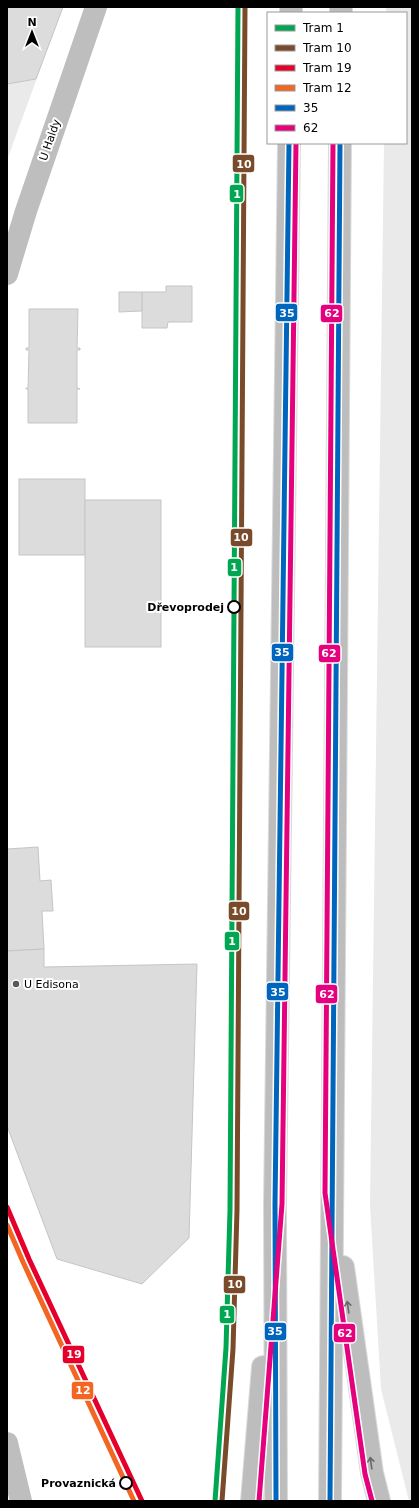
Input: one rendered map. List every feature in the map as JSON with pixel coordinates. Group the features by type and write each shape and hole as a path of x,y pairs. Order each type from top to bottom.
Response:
{"highway":[{"path":"276,1501 276,1204 290,144"},
{"path":"330,1501 340,144"},
{"path":"332,1193 372,1473 379,1501"},
{"path":"252,1501 276,1204"}],"street":[{"name":"U Haldy","path":"7,274 16,213 96,7"},
{"path":"7,1443 21,1501"}],"shaded area":[{"path":"7,7 63,7 7,160"},
{"path":"386,7 412,7 412,1501 409,1501 381,1389 370,1206 384,144 407,144 407,12 386,12"}],"building":[{"path":"7,7 63,7 36,79 7,84"},
{"path":"166,286 192,286 192,322 168,322 167,328 142,328 142,292 166,292"},
{"path":"119,292 142,292 142,311 119,312"},
{"path":"29,309 78,309 77,348 80,348 80,350 77,350 77,388 80,389 77,389 77,423 28,423 28,389 26,388 28,388 29,350 26,350 26,348 29,348"},
{"path":"19,479 85,479 85,555 19,555"},
{"path":"85,500 161,500 161,647 85,647"},
{"path":"38,847 40,881 51,880 53,911 42,911 44,949 7,951 7,849"},
{"path":"44,949 44,967 197,964 189,1238 142,1284 57,1259 7,1126 7,951"}],"tram line":[{"name":"1","path":"215,1501 226,1348 230,1210 238,7"},
{"name":"10","path":"222,1501 233,1349 237,1210 245,7"},
{"name":"19","path":"7,1207 29,1259 142,1501"},
{"name":"12","path":"7,1225 134,1501"}],"transit line":[{"name":"35","path":"276,1501 275,1204 289,144"},
{"name":"62","path":"259,1501 282,1204 296,144"},
{"name":"62","path":"333,144 325,1193 365,1474 372,1501"},
{"name":"35","path":"330,1501 340,144"}],"place":[{"name":"Dřevoprodej","path":"234,607"},
{"name":"U Edisona","path":"16,984"},
{"name":"Provaznická","path":"126,1483"}]}
